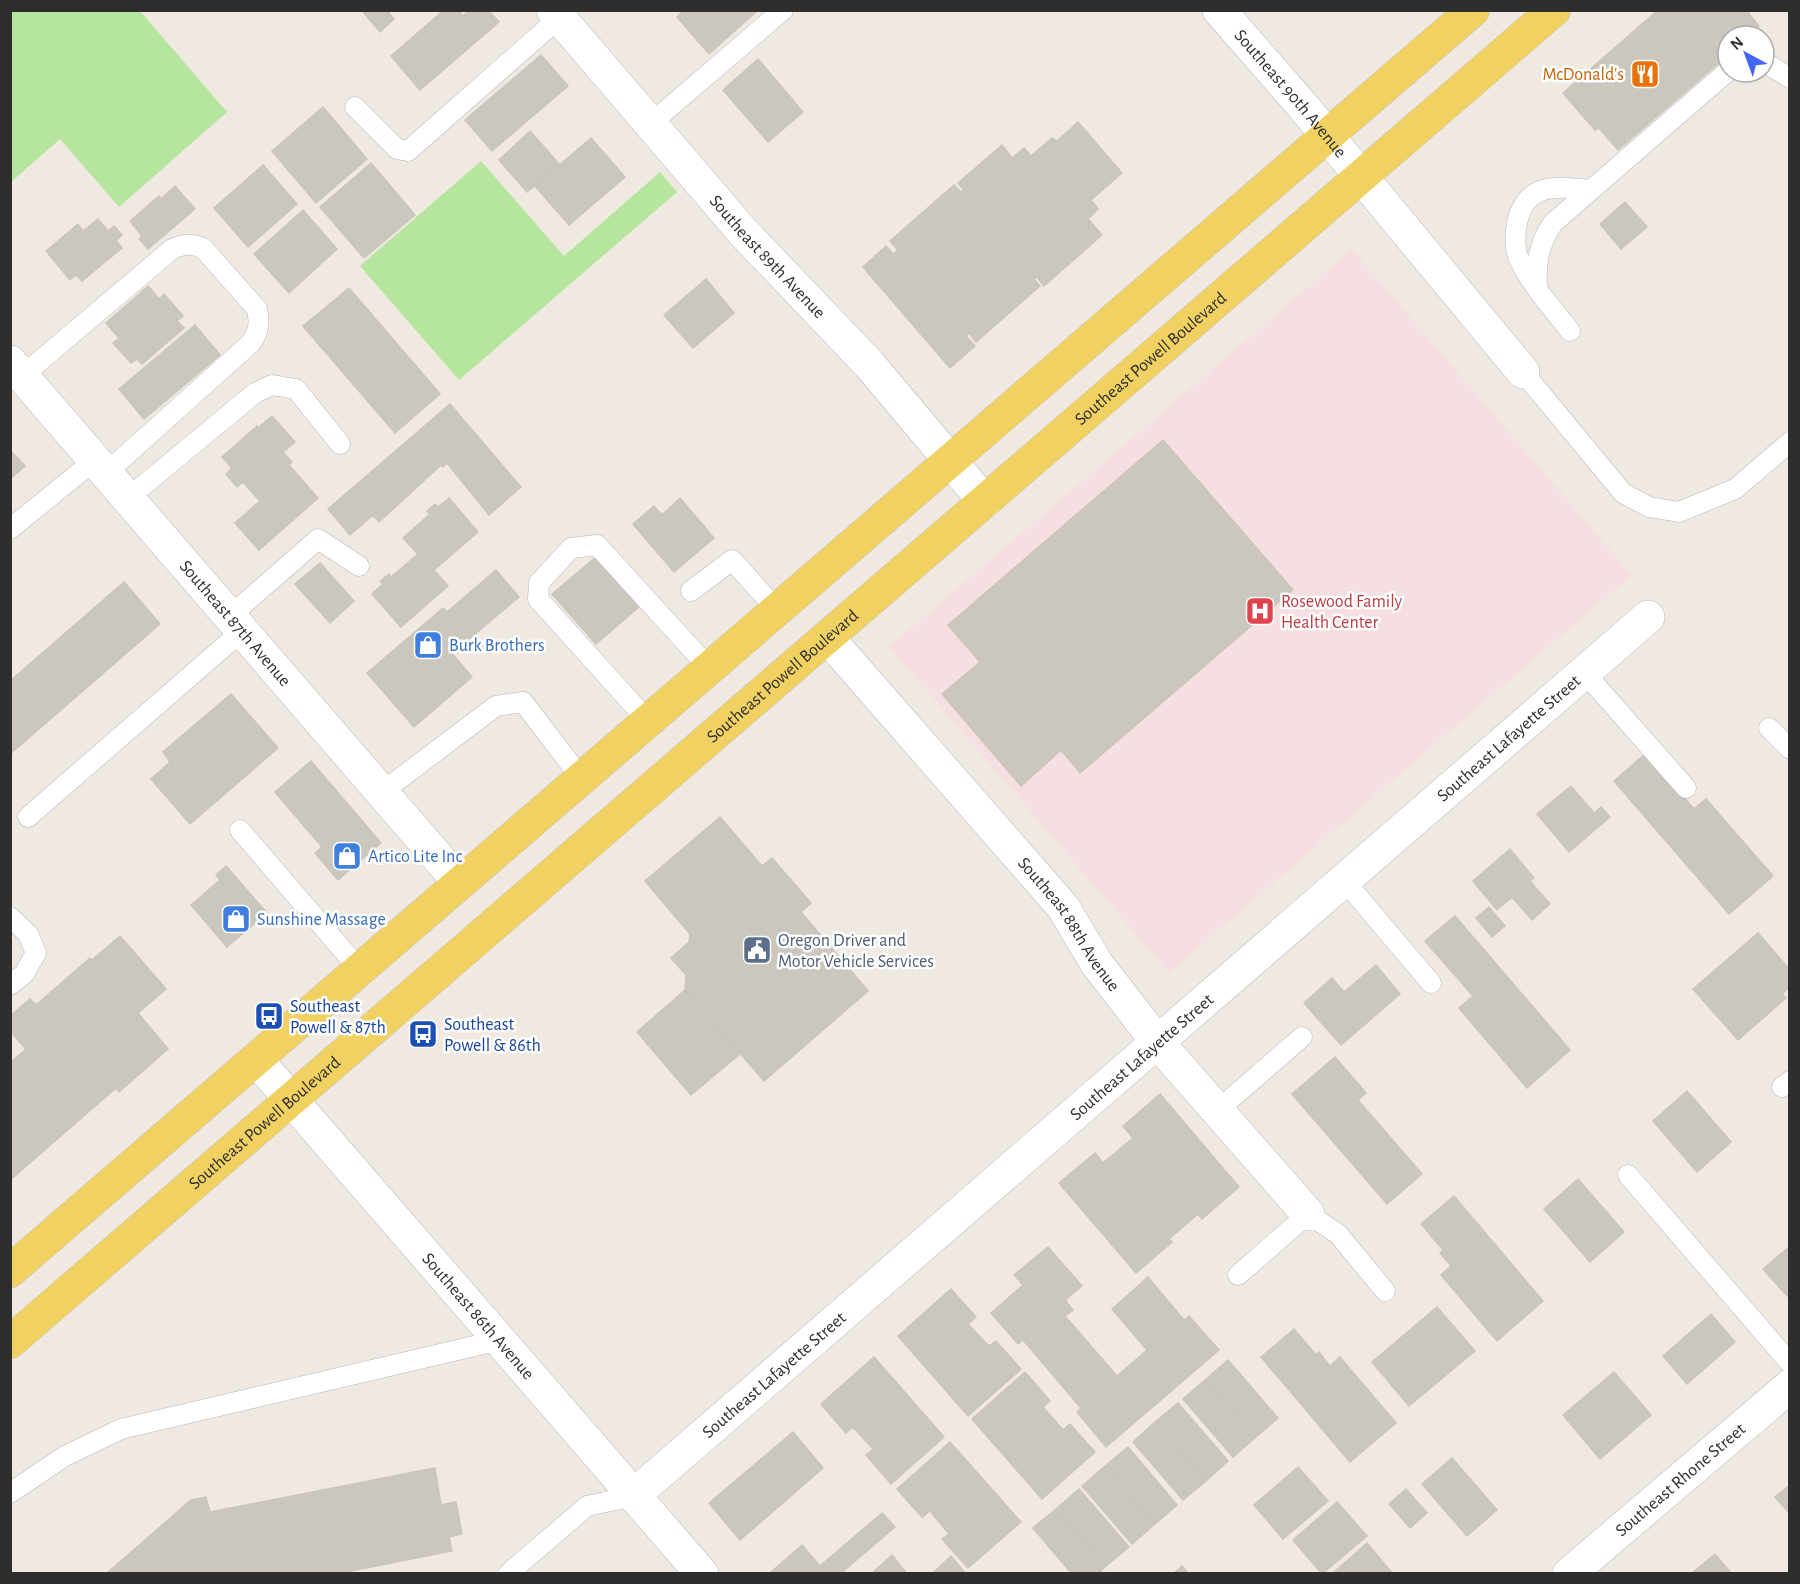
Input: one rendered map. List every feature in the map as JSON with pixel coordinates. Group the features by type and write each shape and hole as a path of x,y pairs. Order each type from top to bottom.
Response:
{"main road":[{"path":"10,1271 1473,10"},
{"name":"Southeast Powell Boulevard","path":"10,1342 1554,10"}],"street":[{"name":"Southeast 90th Avenue","path":"1219,10 1523,372"},
{"name":"Southeast 89th Avenue","path":"556,14 743,231 869,363 985,502"},
{"name":"Southeast 87th Avenue","path":"16,369 460,883"},
{"name":"Southeast Lafayette Street","path":"633,1496 1159,1044 1343,879 1648,616"},
{"name":"Southeast 88th Avenue","path":"827,637 1064,907 1097,964 1159,1044 1308,1214"},
{"name":"Southeast 86th Avenue","path":"256,1059 702,1574"},
{"name":"Southeast Rhone Street","path":"1569,1574 1790,1386"}],"lane":[{"path":"650,124 783,10"},
{"path":"355,107 397,148 408,151 556,14"},
{"path":"1776,69 1790,78"},
{"path":"1537,289 1536,260 1542,239 1553,223 1716,81"},
{"path":"1570,331 1537,289 1518,257 1515,236 1520,210 1541,189 1557,187 1591,190"},
{"path":"10,529 101,466 251,343 258,333 260,321 257,309 203,248 192,244 182,245 172,249 16,369"},
{"path":"1523,372 1623,494 1649,507 1679,512 1735,489 1790,442"},
{"path":"128,498 255,393 272,385 296,389 340,444"},
{"path":"28,817 236,623 318,538 359,566"},
{"path":"648,722 538,599 539,583 571,548 597,545 710,669"},
{"path":"691,591 732,560 777,610"},
{"path":"1584,672 1686,788"},
{"path":"382,792 429,759 496,706 523,702 582,779"},
{"path":"1769,728 1790,749"},
{"path":"240,830 360,970"},
{"path":"1343,879 1431,983"},
{"path":"10,916 28,934 36,954 24,974 10,985"},
{"path":"1218,1110 1302,1036"},
{"path":"1628,1175 1790,1363"},
{"path":"1238,1275 1308,1214 1338,1234 1385,1290"},
{"path":"10,1493 66,1456 121,1429 500,1340"},
{"path":"508,1574 587,1506 633,1496"}],"shaded area":[{"name":"Rosewood Family Health Center","path":"1352,249 1632,575 1169,973 889,647"}],"green space":[{"path":"11,10 140,11 227,112 119,207 60,139 11,182"},
{"path":"481,161 564,256 660,172 677,192 459,380 360,266"}],"building":[{"path":"367,10 387,10 394,19 380,32 364,13"},
{"path":"444,10 458,10 463,16 469,10 488,10 499,22 420,90 391,56"},
{"path":"684,10 758,10 709,54 677,17"},
{"name":"McDonald's","path":"1658,10 1746,10 1757,24 1716,24 1716,65 1618,150 1599,128 1595,130 1563,93"},
{"path":"541,55 568,86 492,151 465,120"},
{"path":"758,59 803,112 768,142 723,90"},
{"path":"323,107 367,159 316,203 272,151"},
{"path":"1078,122 1122,173 1091,200 1098,209 1088,219 1102,235 1044,286 1037,277 1034,279 1040,286 976,342 969,333 966,336 975,346 950,368 863,267 886,246 893,254 898,250 890,241 954,185 961,192 964,190 958,183 1002,145 1012,158 1024,148 1031,156 1052,138 1057,141"},
{"path":"530,131 559,164 527,192 499,160"},
{"path":"591,138 625,177 569,225 535,186"},
{"path":"371,163 415,215 364,258 320,207"},
{"path":"263,165 297,204 248,247 214,208"},
{"path":"175,186 195,209 148,249 139,239 142,236 130,221 159,196 161,199"},
{"path":"1625,202 1647,227 1621,249 1600,224"},
{"path":"303,210 337,249 289,293 254,254"},
{"path":"98,219 108,231 114,226 122,235 116,241 122,248 82,281 76,275 70,280 46,251 78,224 83,231"},
{"path":"706,279 734,313 693,348 664,315"},
{"path":"148,286 159,299 164,294 183,316 177,321 184,328 142,364 137,359 131,363 113,343 119,338 106,323"},
{"path":"349,288 440,394 395,433 303,326"},
{"path":"195,325 220,355 144,419 119,389"},
{"path":"450,404 521,487 489,515 447,463 443,467 441,465 379,522 373,515 350,535 328,509"},
{"path":"272,416 295,442 283,452 292,462 289,465 318,498 259,550 235,523 260,501 243,482 237,487 226,474 232,468 222,457"},
{"path":"1163,440 1293,590 1080,773 1061,750 1021,786 942,694 980,662 948,625"},
{"path":"10,450 25,466 10,479"},
{"path":"449,498 478,532 434,570 448,586 401,627 372,594 383,584 380,581 389,574 391,577 418,554 403,538 430,514 427,511 435,504 438,507"},
{"path":"680,498 714,538 674,572 633,524 654,506 662,515"},
{"path":"596,557 639,607 596,644 552,594"},
{"path":"320,563 354,601 330,623 295,584"},
{"name":"Burk Brothers","path":"496,570 519,597 469,639 467,637 450,651 472,677 414,727 367,673 443,608 447,612"},
{"path":"124,582 160,624 10,754 10,681"},
{"path":"231,694 278,748 190,824 151,779 170,762 163,752"},
{"path":"1646,753 1694,809 1706,799 1773,876 1729,914 1614,781"},
{"path":"311,761 381,843 338,880 315,853 322,847 275,792"},
{"path":"1571,786 1594,813 1601,807 1610,817 1569,852 1537,814"},
{"name":"Oregon Driver and Motor Vehicle Services","path":"720,817 762,866 772,858 811,903 801,912 868,991 764,1081 685,990 686,975 671,958 689,942 690,934 645,881"},
{"path":"1510,849 1534,878 1530,881 1550,904 1532,920 1512,897 1497,910 1473,881"},
{"path":"226,866 267,913 227,947 191,905 220,880 216,875"},
{"path":"1489,907 1505,926 1492,937 1476,918"},
{"path":"1455,916 1570,1050 1527,1088 1459,1008 1473,996 1425,941"},
{"path":"1758,933 1790,970 1790,987 1782,994 1786,998 1738,1040 1693,989"},
{"path":"120,936 166,989 138,1013 168,1049 119,1092 116,1088 10,1180 10,1063 26,1049 10,1031 10,1016 30,999 36,1005 90,958 92,960"},
{"path":"1376,965 1400,994 1341,1045 1304,1003 1332,978 1344,992"},
{"path":"685,990 740,1054 691,1095 637,1032"},
{"path":"1335,1057 1366,1093 1358,1100 1422,1174 1387,1204 1292,1094"},
{"path":"1687,1091 1731,1142 1697,1172 1653,1121"},
{"path":"1160,1094 1239,1187 1202,1219 1198,1214 1169,1239 1172,1242 1136,1273 1059,1183 1095,1153 1103,1163 1133,1138 1123,1126"},
{"path":"1578,1179 1624,1232 1590,1262 1544,1209"},
{"path":"1454,1196 1543,1301 1497,1341 1441,1275 1451,1266 1440,1253 1443,1250 1421,1224"},
{"path":"1790,1246 1790,1294 1787,1296 1763,1269"},
{"path":"1048,1247 1082,1286 1065,1300 1073,1310 1065,1316 1117,1376 1147,1350 1112,1309 1148,1277 1184,1320 1189,1316 1219,1350 1106,1447 1077,1412 1081,1408 1023,1340 1018,1344 991,1313 1023,1285 1014,1275"},
{"path":"951,1289 976,1317 968,1324 989,1346 996,1341 1021,1369 968,1416 898,1336"},
{"path":"1437,1307 1475,1351 1409,1406 1372,1362"},
{"path":"1711,1314 1735,1342 1687,1384 1663,1356"},
{"path":"1294,1329 1316,1355 1319,1352 1330,1366 1340,1357 1396,1423 1350,1462 1261,1357"},
{"path":"874,1357 944,1437 891,1484 866,1455 873,1449 853,1427 846,1433 821,1404"},
{"path":"1228,1360 1278,1418 1256,1437 1205,1380"},
{"path":"1025,1372 1050,1401 1043,1407 1063,1430 1070,1424 1095,1452 1042,1499 972,1419"},
{"path":"1614,1372 1651,1415 1600,1459 1563,1415"},
{"path":"1205,1380 1256,1437 1233,1457 1183,1399"},
{"path":"1178,1403 1228,1461 1206,1481 1155,1422"},
{"path":"1155,1422 1206,1481 1183,1500 1133,1442"},
{"path":"793,1432 823,1468 740,1540 709,1503"},
{"path":"950,1442 1021,1522 968,1568 942,1539 949,1534 930,1511 922,1517 897,1489"},
{"path":"1128,1447 1177,1505 1155,1524 1105,1466"},
{"path":"1452,1458 1497,1510 1467,1536 1422,1484"},
{"path":"1105,1466 1155,1524 1132,1544 1082,1486"},
{"path":"1298,1467 1328,1501 1283,1539 1254,1505"},
{"path":"435,1468 441,1505 456,1502 462,1534 449,1537 452,1551 336,1574 106,1574 191,1500 206,1497 210,1512"},
{"path":"1790,1485 1790,1514 1775,1497"},
{"path":"1079,1489 1129,1547 1106,1566 1056,1509"},
{"path":"1406,1489 1427,1513 1410,1528 1389,1504"},
{"path":"1337,1502 1367,1536 1322,1574 1293,1540"},
{"path":"1056,1509 1106,1566 1098,1574 1072,1574 1033,1528"},
{"path":"882,1513 895,1527 840,1574 770,1573 802,1545 820,1566"},
{"path":"1367,1543 1393,1574 1332,1574"},
{"path":"1715,1554 1732,1574 1691,1574"},
{"path":"892,1555 907,1574 871,1574"},
{"path":"951,1556 966,1574 932,1574"},
{"path":"1182,1566 1189,1574 1173,1574"}],"place":[{"name":"McDonald's","path":"1645,74"},
{"name":"Rosewood Family Health Center","path":"1260,611"},
{"name":"Burk Brothers","path":"428,645"},
{"name":"Artico Lite Inc","path":"347,856"},
{"name":"Sunshine Massage","path":"236,919"},
{"name":"Oregon Driver and Motor Vehicle Services","path":"757,950"},
{"name":"Southeast Powell & 87th","path":"269,1016"},
{"name":"Southeast Powell & 86th","path":"423,1034"}]}
